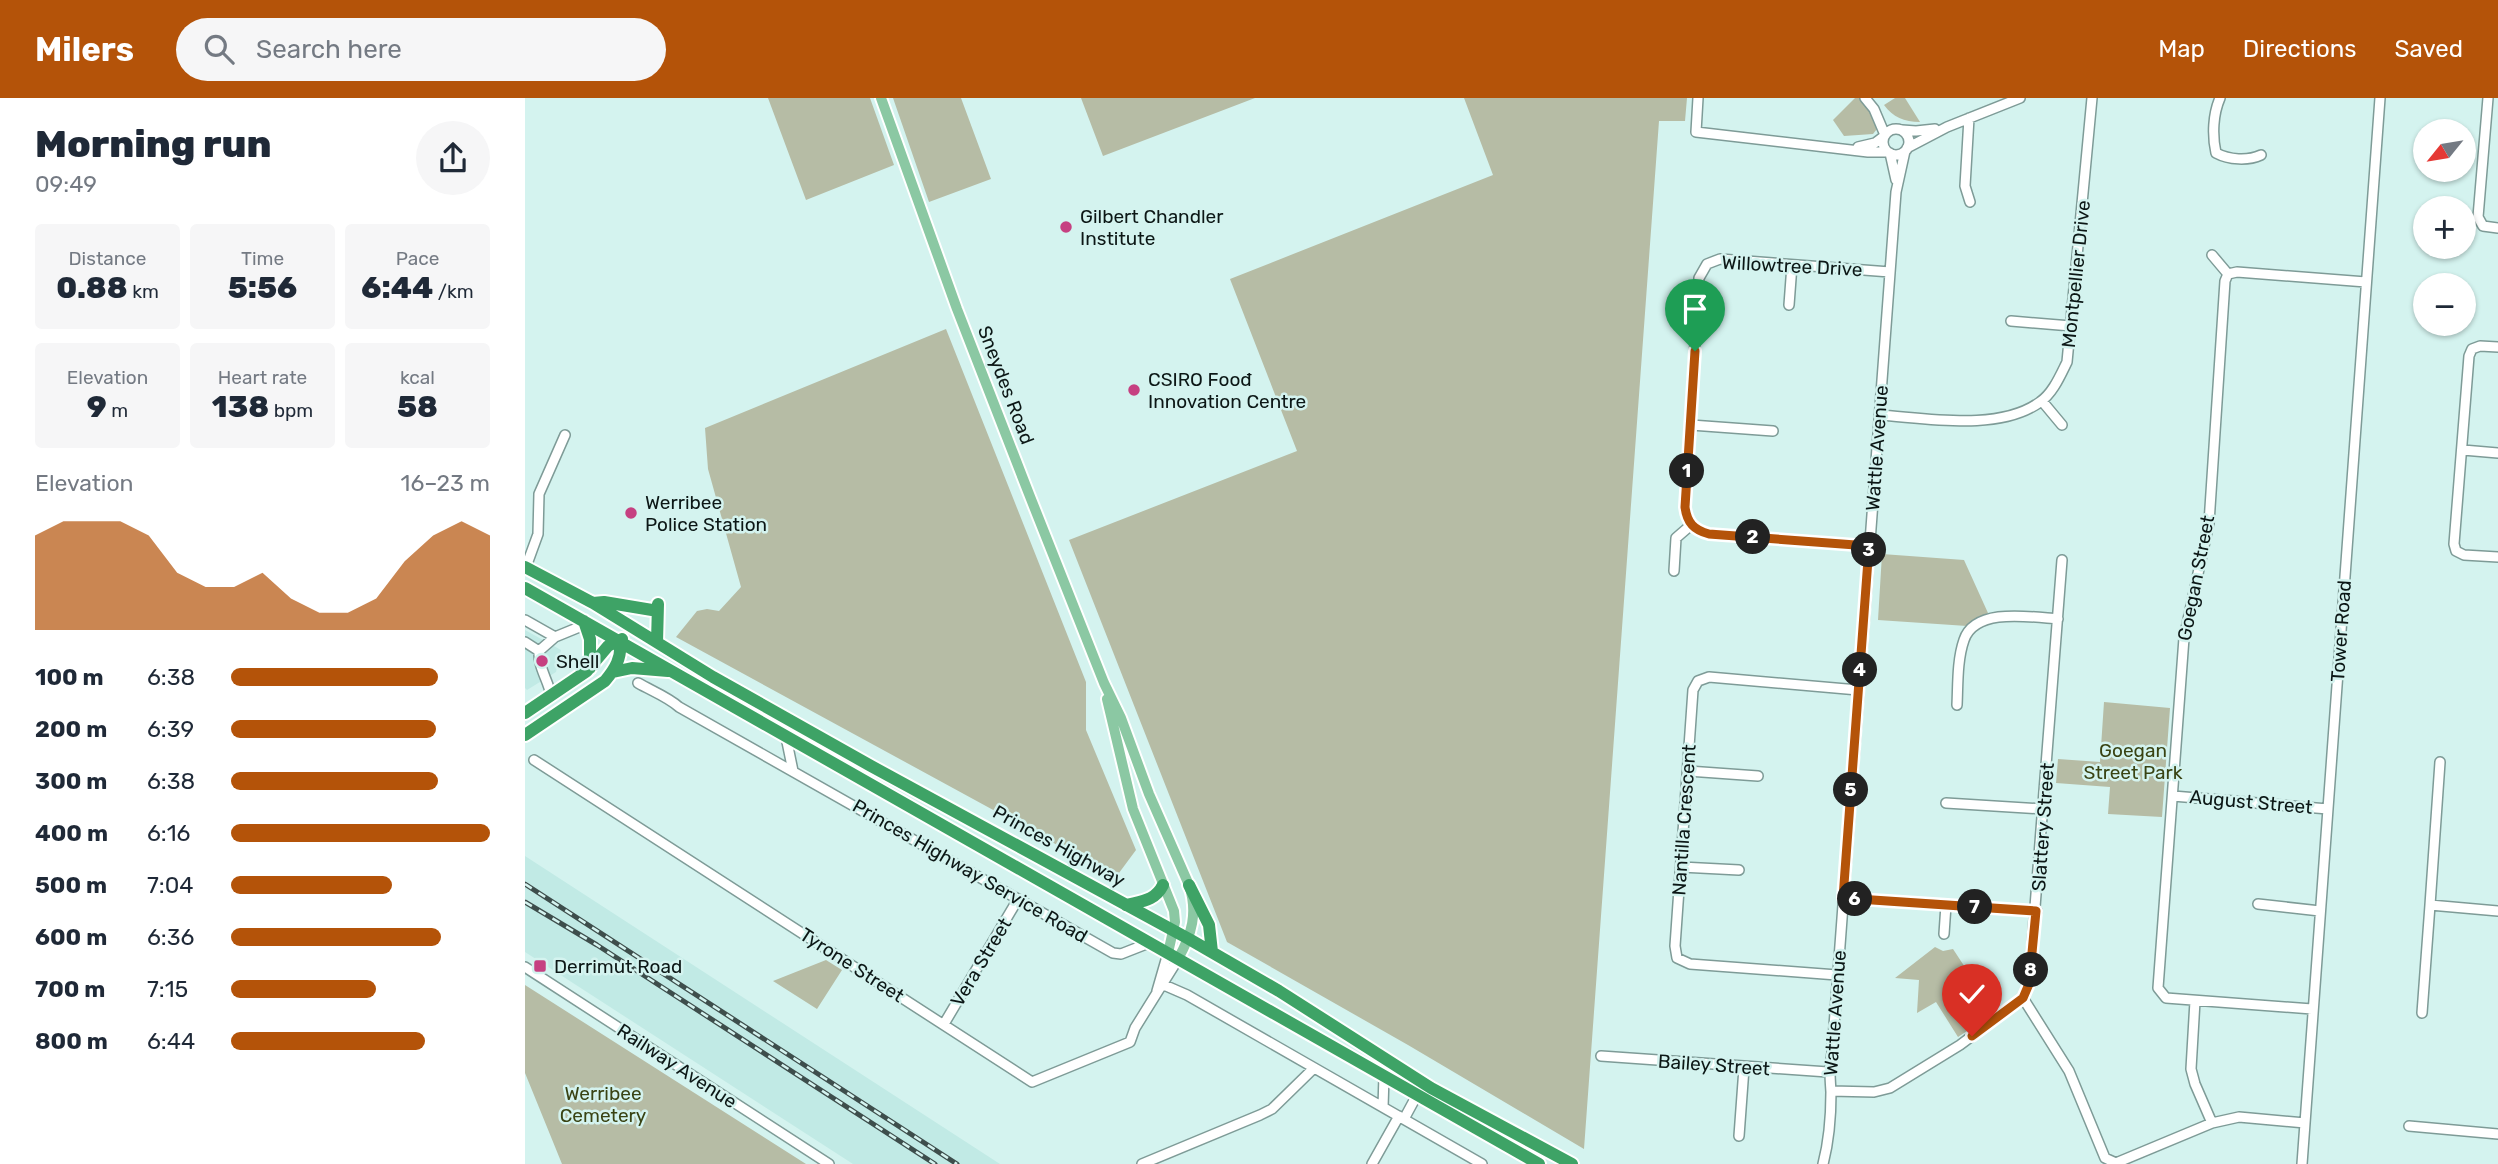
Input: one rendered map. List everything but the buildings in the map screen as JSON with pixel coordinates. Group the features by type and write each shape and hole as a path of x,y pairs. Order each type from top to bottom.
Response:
{"highway":[{"name":"Princes Highway","path":"526,567 593,603 713,677 871,766 1174,930 1279,991 1407,1073 1552,1159 1572,1164"},
{"name":"Princes Highway","path":"525,588 1539,1164"},
{"path":"593,603 655,607 657,642"},
{"path":"584,621 590,639 590,668"},
{"path":"525,713 590,668 608,646 620,641 631,627"},
{"path":"525,735 596,689 613,672 621,653 620,641"},
{"path":"613,672 632,668 672,671"},
{"path":"1126,905 1153,898 1159,894 1163,885"},
{"path":"1189,885 1209,925 1212,952"},
{"path":"1407,1073 1417,1095"}],"main road":[{"name":"Sneydes Road","path":"881,98 957,309 1104,683 1189,885 1194,912 1189,939 1173,956"},
{"name":"Sneydes Road","path":"1104,683 1133,809 1174,911 1173,956"}],"street":[{"path":"1698,98 1696,132 1898,155 1921,138 2019,98"},
{"path":"1865,98 1909,139 1906,149"},
{"name":"Montpellier Drive","path":"1879,415 1968,421 2005,418 2024,412 2042,401 2056,384 2067,362 2092,98"},
{"path":"2220,98 2215,108 2215,153 2224,157 2252,159 2261,155"},
{"name":"Tower Road","path":"2302,1164 2380,98"},
{"path":"2488,98 2478,217 2483,226 2498,228"},
{"path":"1874,109 1884,136 1883,145 1889,153"},
{"path":"1969,118 1965,186 1970,202"},
{"path":"1849,149 1875,143 1891,130 1916,131 1947,127"},
{"path":"2486,130 2498,130"},
{"name":"Wattle Avenue","path":"1896,192 1906,149"},
{"name":"Wattle Avenue","path":"1823,1164 1828,1145 1831,1091 1828,1072 1832,1053 1896,192 1895,170 1889,153"},
{"path":"2212,255 2228,274 2237,272 2365,282"},
{"name":"Willowtree Drive","path":"1691,525 1686,517 1685,507 1699,278 1707,264 1720,260 1890,272"},
{"path":"1789,305 1792,265"},
{"name":"Goegan Street","path":"2228,274 2225,281 2209,523 2183,638 2158,988 2165,998 2312,1009"},
{"path":"2011,321 2071,326"},
{"path":"2498,347 2480,346 2472,349 2469,356 2454,544 2456,551 2464,555 2498,558"},
{"path":"2042,401 2062,425"},
{"path":"1691,425 1773,430"},
{"path":"526,567 538,534 539,494 565,435"},
{"path":"2463,450 2498,453"},
{"path":"1674,571 1676,538 1691,525 1697,531 1709,534 1869,546"},
{"path":"525,551 530,548 538,534"},
{"name":"Slattery Street","path":"2023,998 2029,984 2036,911 2062,560"},
{"path":"1957,705 1961,653 1965,637 1976,625 1993,617 2010,615 2058,619"},
{"path":"525,620 555,637"},
{"path":"538,651 555,637 577,628 584,621"},
{"path":"525,642 538,651"},
{"path":"538,651 538,661 549,682 551,695"},
{"name":"Nantilla Crescent","path":"1837,975 1690,964 1677,958 1675,946 1693,690 1698,681 1709,677 1858,690"},
{"name":"Princes Highway Service Road","path":"638,683 663,698 672,699 679,707 1113,953 1121,954 1149,943"},
{"path":"786,737 793,771"},
{"name":"Tyrone Street","path":"534,760 1033,1082 1131,1042 1135,1028 1156,993 1173,956"},
{"path":"2422,1013 2440,762"},
{"path":"1688,771 1758,776"},
{"name":"August Street","path":"2173,796 2328,808"},
{"path":"1946,803 2043,809"},
{"path":"1681,867 1739,870"},
{"path":"1843,898 2036,911"},
{"name":"Vera Street","path":"944,1024 1018,899"},
{"path":"2258,904 2320,911"},
{"path":"1944,934 1946,905"},
{"path":"2430,905 2498,911"},
{"name":"Tyrone Street","path":"1156,993 1164,985 1173,956"},
{"name":"Railway Avenue","path":"525,967 829,1164"},
{"path":"1164,985 1187,995 1482,1164"},
{"path":"1831,1091 1874,1092 1890,1088 1960,1045 2023,998 2069,1071 2105,1158 2116,1163 2212,1123 2239,1117 2305,1123"},
{"path":"2195,1001 2192,1069 2195,1084 2212,1123"},
{"name":"Bailey Street","path":"1601,1056 1828,1072"},
{"path":"1142,1164 1272,1109 1314,1068"},
{"path":"1739,1136 1744,1068"},
{"path":"1383,1107 1384,1076"},
{"path":"1373,1164 1417,1095"},
{"path":"2409,1126 2498,1134"}],"shaded area":[{"name":"Shell","path":"525,630 561,650 556,672 527,690 525,688"},
{"path":"525,856 1000,1164 853,1164 525,952"}],"green space":[{"path":"768,98 870,98 894,165 806,200"},
{"path":"893,98 961,98 991,179 929,202"},
{"path":"1081,98 1255,98 1103,156"},
{"path":"1464,98 1687,98 1685,121 1659,121 1584,1149 1227,942 1069,540 1297,451 1230,279 1493,175"},
{"path":"1855,98 1860,98 1880,125 1873,134 1844,136 1833,120"},
{"path":"1895,98 1905,98 1920,122 1899,118 1887,109 1884,105"},
{"path":"946,329 1086,682 1086,730 1136,850 1116,877 676,637 697,611 719,611 741,587 708,469 705,428"},
{"path":"1882,554 1964,560 1988,613 1967,626 1878,620"},
{"name":"Goegan Street Park","path":"2104,702 2170,708 2162,817 2108,814 2110,787 2056,783 2058,759 2100,762"},
{"path":"1935,947 1943,951 1953,949 1976,984 1964,983 1951,991 1973,1027 1958,1037 1936,1002 1917,1013 1919,980 1895,978"},
{"path":"826,960 842,970 817,1009 773,981"},
{"name":"Werribee Cemetery","path":"525,985 806,1164 562,1164 525,1073"}],"railway":[{"path":"525,884 957,1164"},
{"path":"525,902 597,945 935,1164"}],"place":[{"name":"Gilbert Chandler Institute","path":"1066,227"},
{"name":"CSIRO Foođ Innovation Centre","path":"1134,390"},
{"name":"Werribee Police Station","path":"631,513"},
{"name":"Shell","path":"542,661"},
{"name":"Derrimut Road","path":"540,966"}],"route":[{"path":"1695,351 1685,507 1686,517 1691,525 1697,531 1709,534 1869,546 1843,898 2036,911 2029,984 2023,998 1972,1036"}]}
